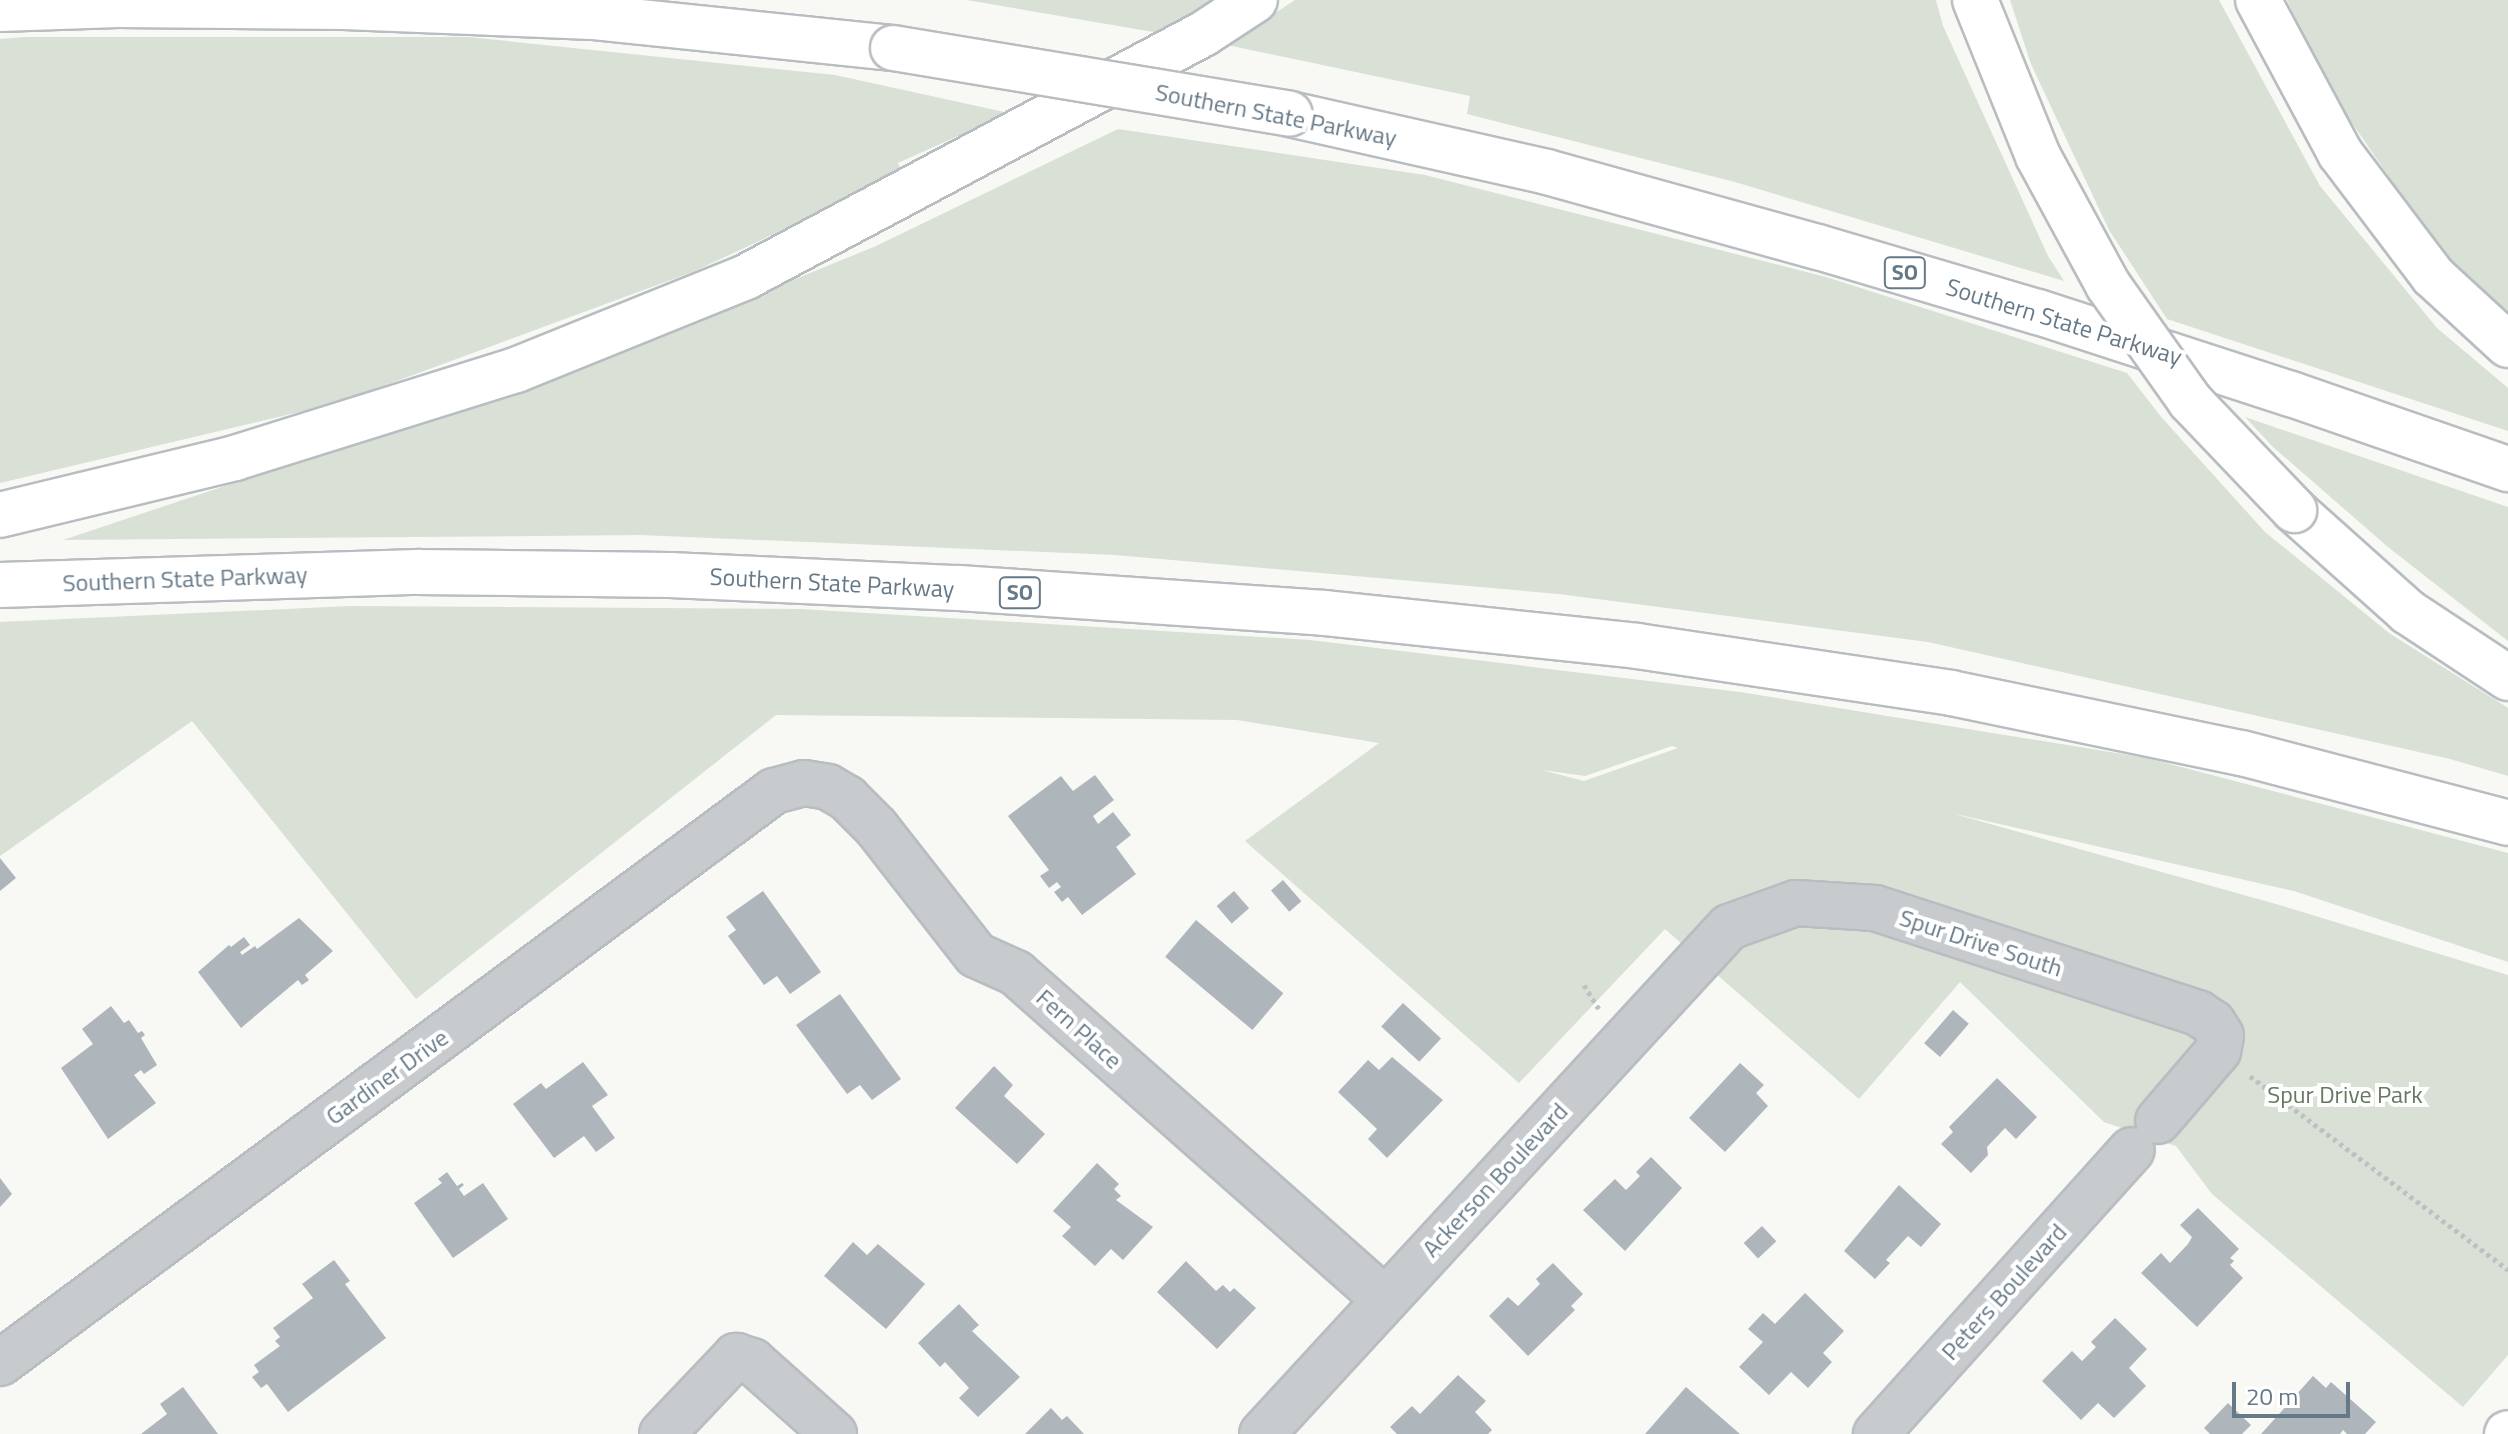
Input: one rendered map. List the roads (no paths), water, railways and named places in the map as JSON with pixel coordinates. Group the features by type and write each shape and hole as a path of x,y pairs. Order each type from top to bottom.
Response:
{"highway":[{"path":"0,515 235,458 516,370 746,277 1203,34 1255,0"},
{"path":"1975,0 2038,156 2108,285 2190,401 2294,510 2408,612 2508,678"},
{"path":"2258,0 2340,153 2433,276 2508,345"},
{"name":"Southern State Parkway","path":"0,9 118,5 329,6 592,17 893,48 1290,114 1547,172 1818,247 2187,360 2508,469"},
{"name":"Southern State Parkway","path":"0,585 418,572 670,575 959,588 1324,613 1637,646 1951,693 2242,753 2508,823"}],"street":[{"name":"Fern Place","path":"774,791 804,783 828,787 847,798 876,827 976,955 1016,973 1385,1300"},
{"name":"Gardiner Drive","path":"0,1363 774,791"},
{"name":"Spur Drive South","path":"1729,927 1796,903 1875,908 2198,1013 2213,1023 2220,1044"},
{"name":"Ackerson Boulevard","path":"1262,1434 1729,927"},
{"name":"Peters Boulevard","path":"1876,1434 2145,1136 2220,1044"},
{"path":"662,1434 736,1356 752,1361 834,1434"}],"park label":[{"name":"Spur Drive Park","path":"2345,1095"}]}
